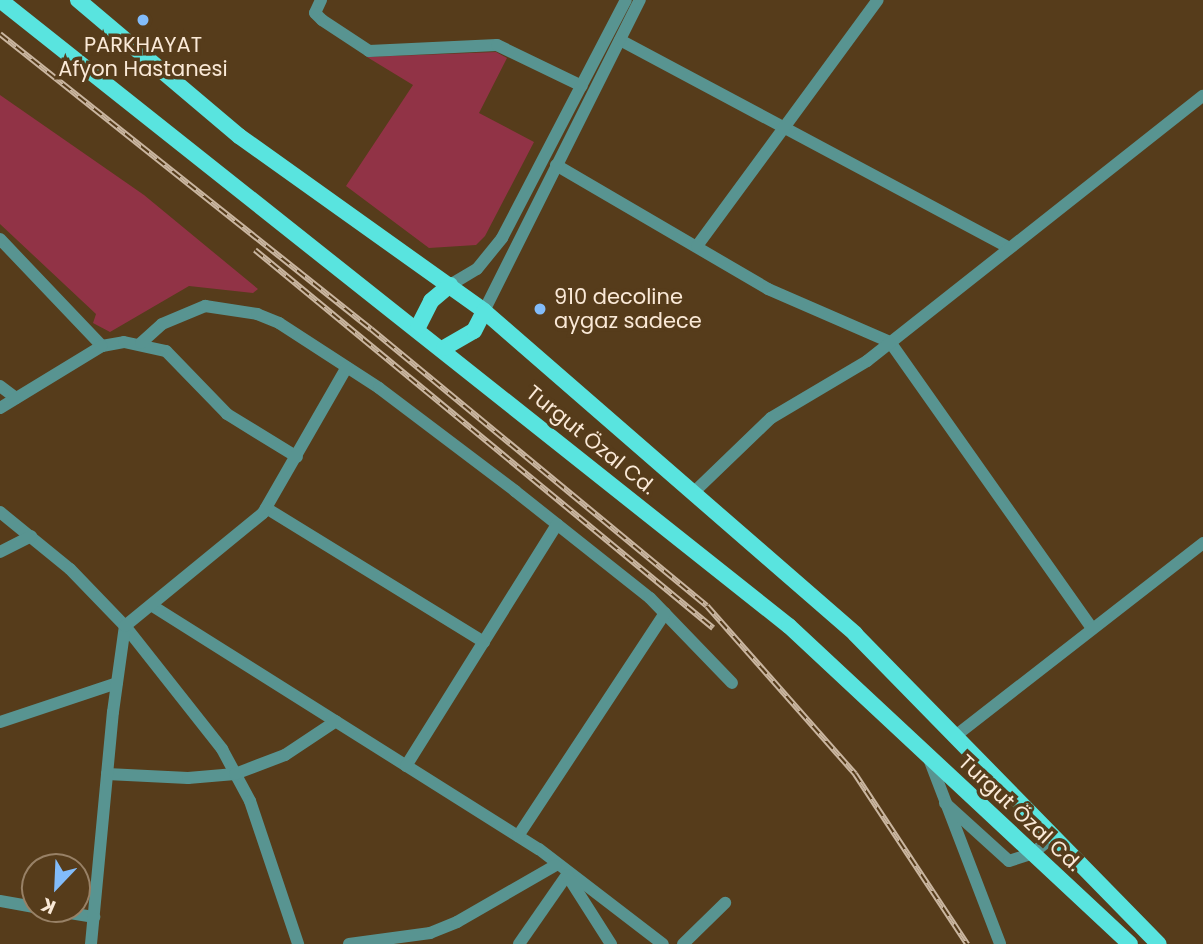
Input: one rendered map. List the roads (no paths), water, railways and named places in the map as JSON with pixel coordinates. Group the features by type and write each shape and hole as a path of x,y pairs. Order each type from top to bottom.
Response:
{"main road":[{"name":"Turgut Özal Cd.","path":"0,0 418,327 789,626 1130,944"},
{"name":"Turgut Özal Cd.","path":"78,0 239,135 484,312 855,634 1159,944"},
{"path":"418,327 431,301 450,285"},
{"path":"443,348 474,331 484,312"}],"street":[{"path":"321,0 315,13 369,51 498,45 582,86"},
{"path":"450,285 465,280 492,253 626,0"},
{"path":"484,312 640,0"},
{"path":"697,246 878,0"},
{"path":"620,40 1007,247"},
{"path":"693,494 771,418 867,361 1007,247 1203,96"},
{"path":"556,165 768,289 890,342 1092,628"},
{"path":"0,239 102,346"},
{"path":"141,343 183,312 205,306 231,308 279,323 347,367 557,524 665,613 732,683"},
{"path":"0,408 102,346 141,343 166,351 227,415 298,457"},
{"path":"91,944 125,626 266,508 298,457 347,367"},
{"path":"0,386 16,398"},
{"path":"266,508 484,642"},
{"path":"0,512 31,536 125,626 222,749 250,801 298,944"},
{"path":"406,766 557,524"},
{"path":"0,552 31,536"},
{"path":"954,737 1203,542"},
{"path":"151,605 518,836 663,944"},
{"path":"518,836 665,613"},
{"path":"0,722 117,683"},
{"path":"107,775 188,778 235,774 285,755 336,721"},
{"path":"928,756 1000,944"},
{"path":"943,800 1009,861 1033,853 1053,837"},
{"path":"349,944 448,926 504,899 556,865"},
{"path":"519,944 567,875"},
{"path":"567,875 611,944"},
{"path":"0,901 21,905"},
{"path":"683,944 725,903"}],"railway":[{"path":"0,34 371,329 707,606 855,774 967,944"},
{"path":"255,250 713,628"}],"place":[{"name":"PARKHAYAT Afyon Hastanesi","path":"143,20"},
{"name":"910 decoline aygaz sadece","path":"540,309"}]}
